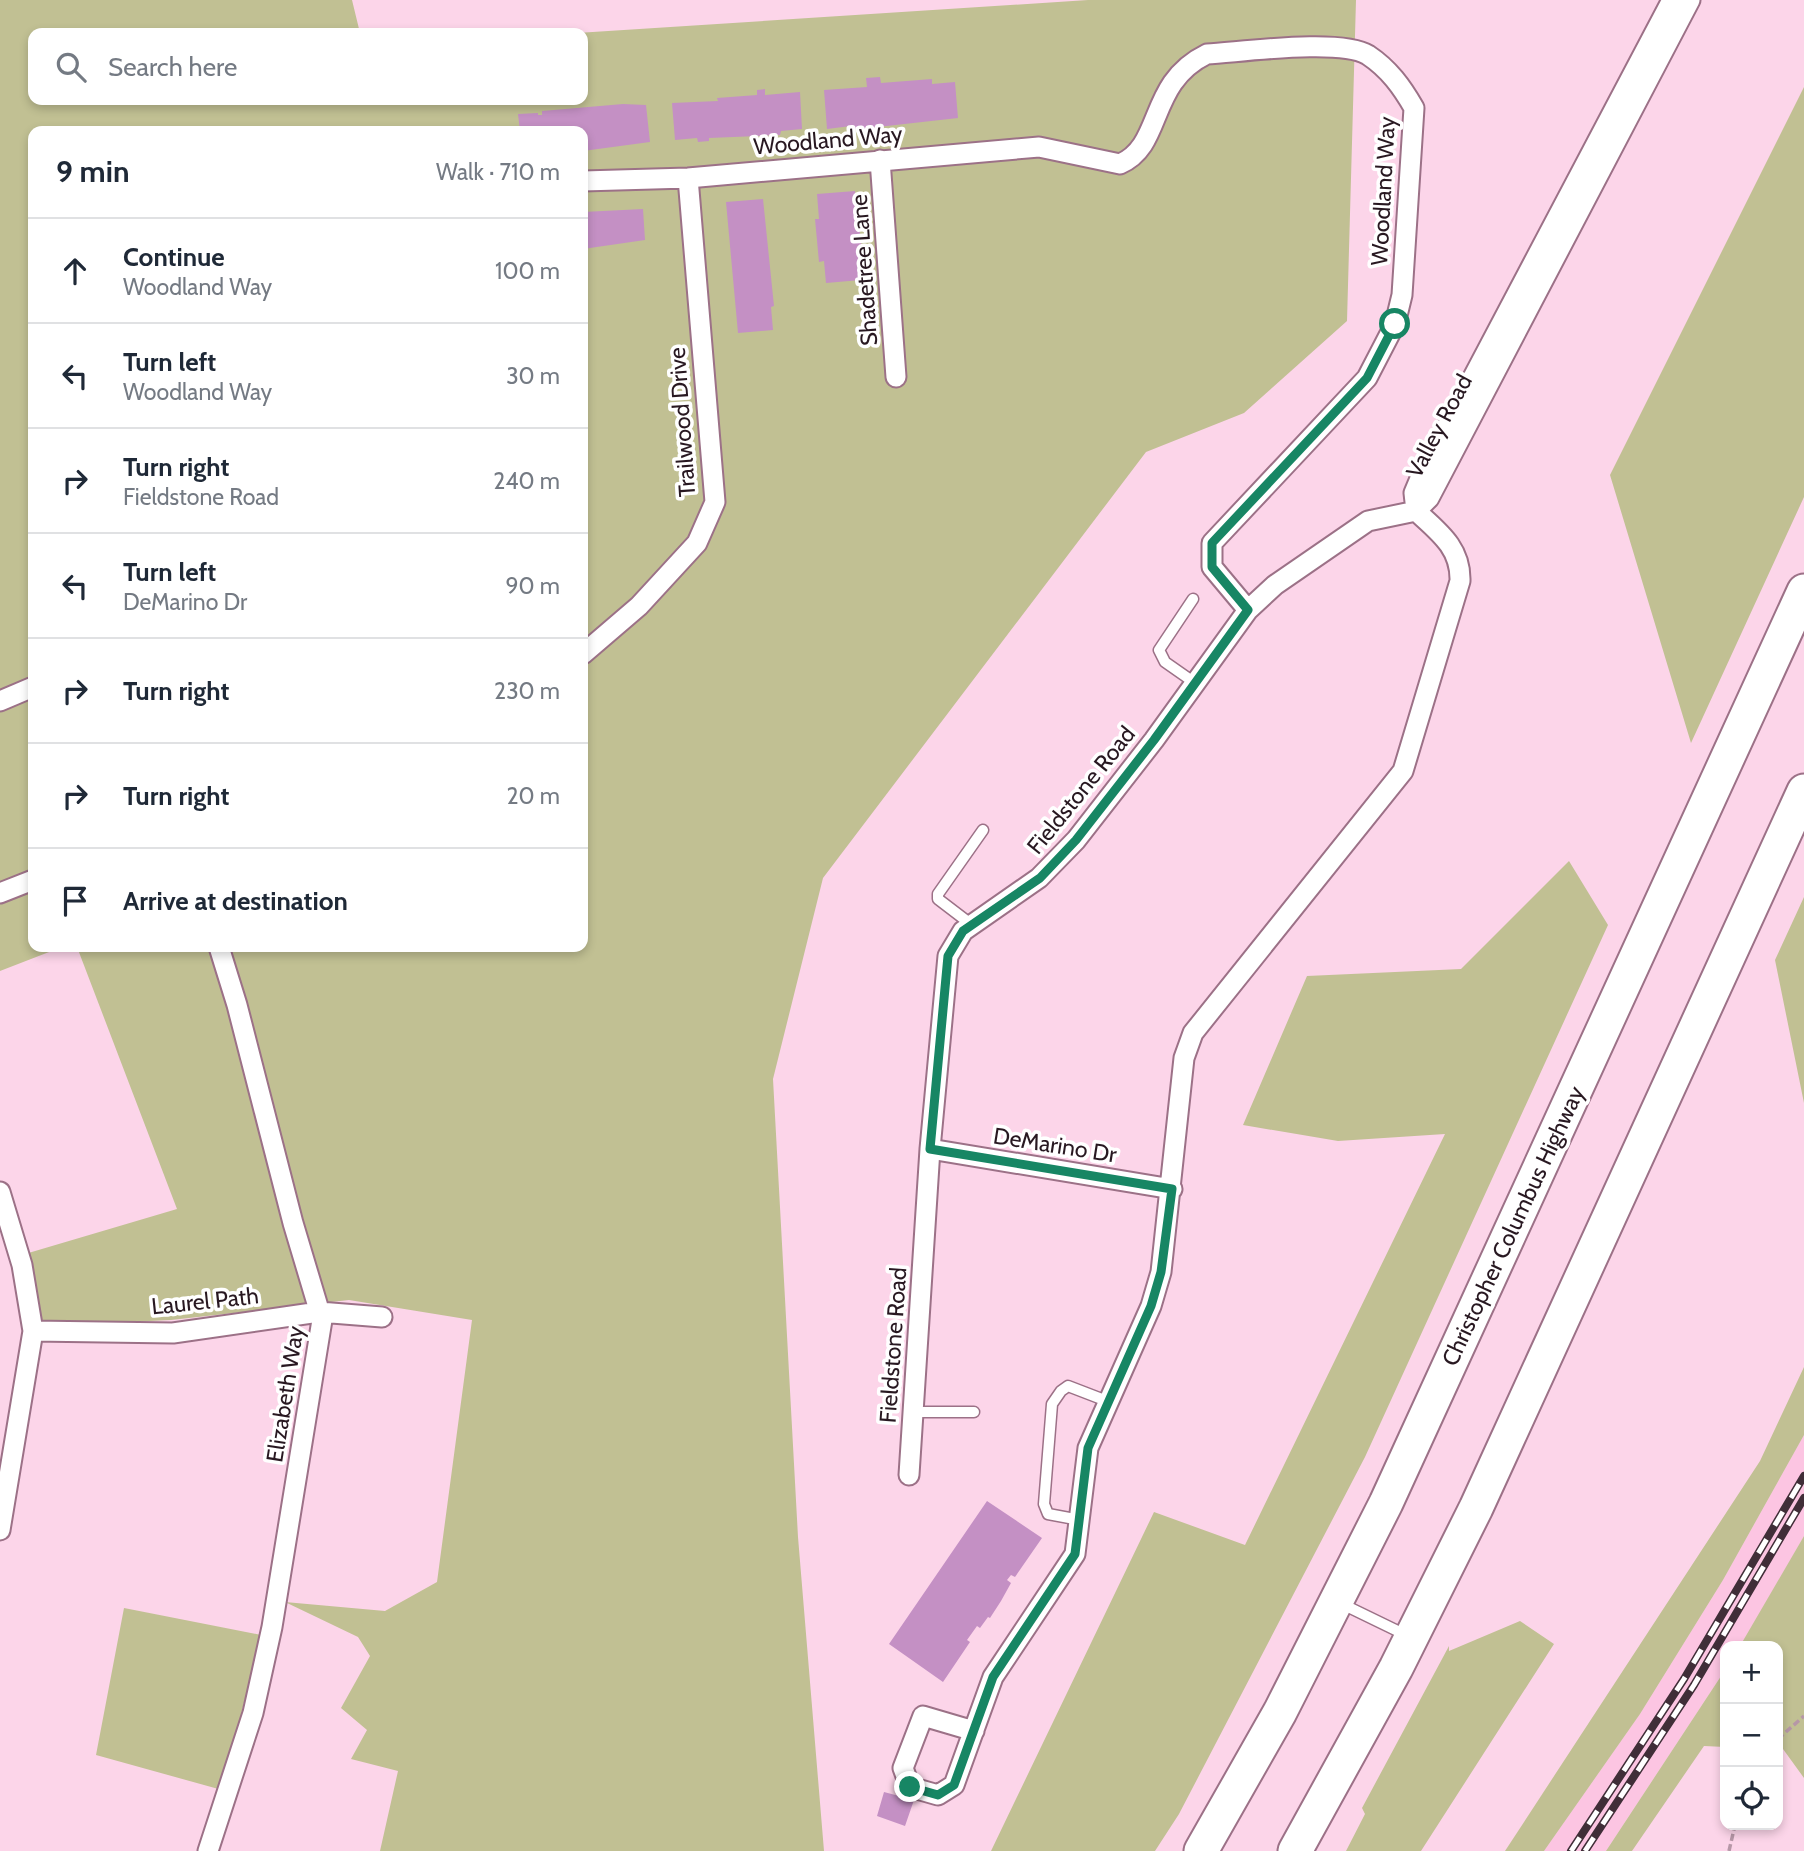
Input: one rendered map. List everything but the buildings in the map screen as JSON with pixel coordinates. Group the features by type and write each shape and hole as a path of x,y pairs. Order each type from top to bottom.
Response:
{"highway":[{"name":"Christopher Columbus Highway","path":"1201,1851 1280,1712 1337,1601 1432,1403 1804,591"},
{"path":"1295,1851 1411,1638 1487,1483 1804,791"}],"street":[{"name":"Valley Road","path":"1416,511 1414,493 1422,474 1672,0"},
{"name":"Valley Road","path":"1416,511 1429,498 1690,0"},
{"name":"Woodland Way","path":"588,181 688,178 1039,147 1119,164 1131,159 1147,139 1171,82 1189,63 1207,54 1341,46 1366,54 1401,85 1413,108 1402,295 1395,324 1367,378 1212,543 1212,567 1248,610"},
{"name":"Shadetree Lane","path":"880,160 896,377"},
{"name":"Trailwood Drive","path":"588,650 639,606 697,543 715,502 688,178"},
{"name":"Fieldstone Road","path":"909,1475 930,1149 948,956 963,931 1040,878 1076,840 1248,610 1275,585 1368,521 1416,511"},
{"path":"974,1731 993,1677 1075,1554 1088,1448 1155,1295 1161,1272 1184,1058 1193,1033 1403,771 1460,581 1455,552 1443,535 1416,511"},
{"path":"0,701 28,689"},
{"path":"0,892 28,882"},
{"name":"Elizabeth Way","path":"208,1851 253,1713 272,1627 322,1320 220,952"},
{"name":"DeMarino Dr","path":"930,1149 1172,1189"},
{"path":"0,1192 22,1265 33,1331 0,1530"},
{"name":"Laurel Path","path":"33,1331 173,1333 319,1312 382,1317"}],"lane":[{"path":"1193,599 1159,650 1165,662 1195,683"},
{"path":"971,925 938,899 938,894 984,830"},
{"path":"1081,1520 1048,1514 1044,1504 1052,1404 1068,1386 1107,1401"},
{"path":"913,1412 974,1412"},
{"path":"1337,1601 1411,1638"}],"path":[{"path":"1783,1735 1804,1716"},
{"path":"1729,1851 1734,1830"}],"shaded area":[{"path":"0,0 352,0 359,28 28,28 28,105 588,105 588,32 1088,0 1356,0 1347,321 1244,413 1146,452 823,878 773,1079 798,1537 824,1851 380,1851 398,1771 351,1759 367,1730 341,1708 370,1656 358,1637 285,1602 385,1611 437,1582 472,1320 349,1300 171,1320 44,1326 25,1254 177,1209 79,952 588,952 588,126 28,126 28,952 49,952 0,971"},
{"path":"1804,87 1804,497 1691,743 1610,475"},
{"path":"1569,861 1608,925 1365,1457 1179,1814 1155,1851 991,1851 1154,1512 1245,1545 1445,1134 1338,1141 1243,1125 1307,976 1461,969"},
{"path":"1804,897 1804,1103 1775,960"},
{"path":"1804,1367 1804,1435 1723,1580 1640,1714 1544,1851 1505,1851 1760,1461"},
{"path":"1804,1435 1804,1536 1748,1634 1743,1641 1720,1641 1720,1678 1606,1851 1544,1851 1640,1714 1723,1580"},
{"path":"1804,1536 1804,1778 1783,1749 1783,1641 1743,1641"},
{"path":"124,1608 261,1635 222,1790 96,1755"},
{"path":"1520,1621 1554,1644 1421,1851 1346,1851 1365,1814 1362,1808 1449,1646 1449,1651"},
{"path":"1720,1678 1720,1747 1704,1746 1632,1851 1606,1851"}],"railway":[{"path":"1571,1851 1684,1679 1804,1476"},
{"path":"1585,1851 1694,1685 1804,1498"}],"route":[{"path":"910,1787 938,1795 954,1785 993,1677 1075,1554 1088,1448 1151,1306 1161,1272 1172,1189 930,1149 948,956 963,931 1040,878 1076,840 1154,740 1248,610 1212,567 1212,543 1367,378 1395,324"}]}
